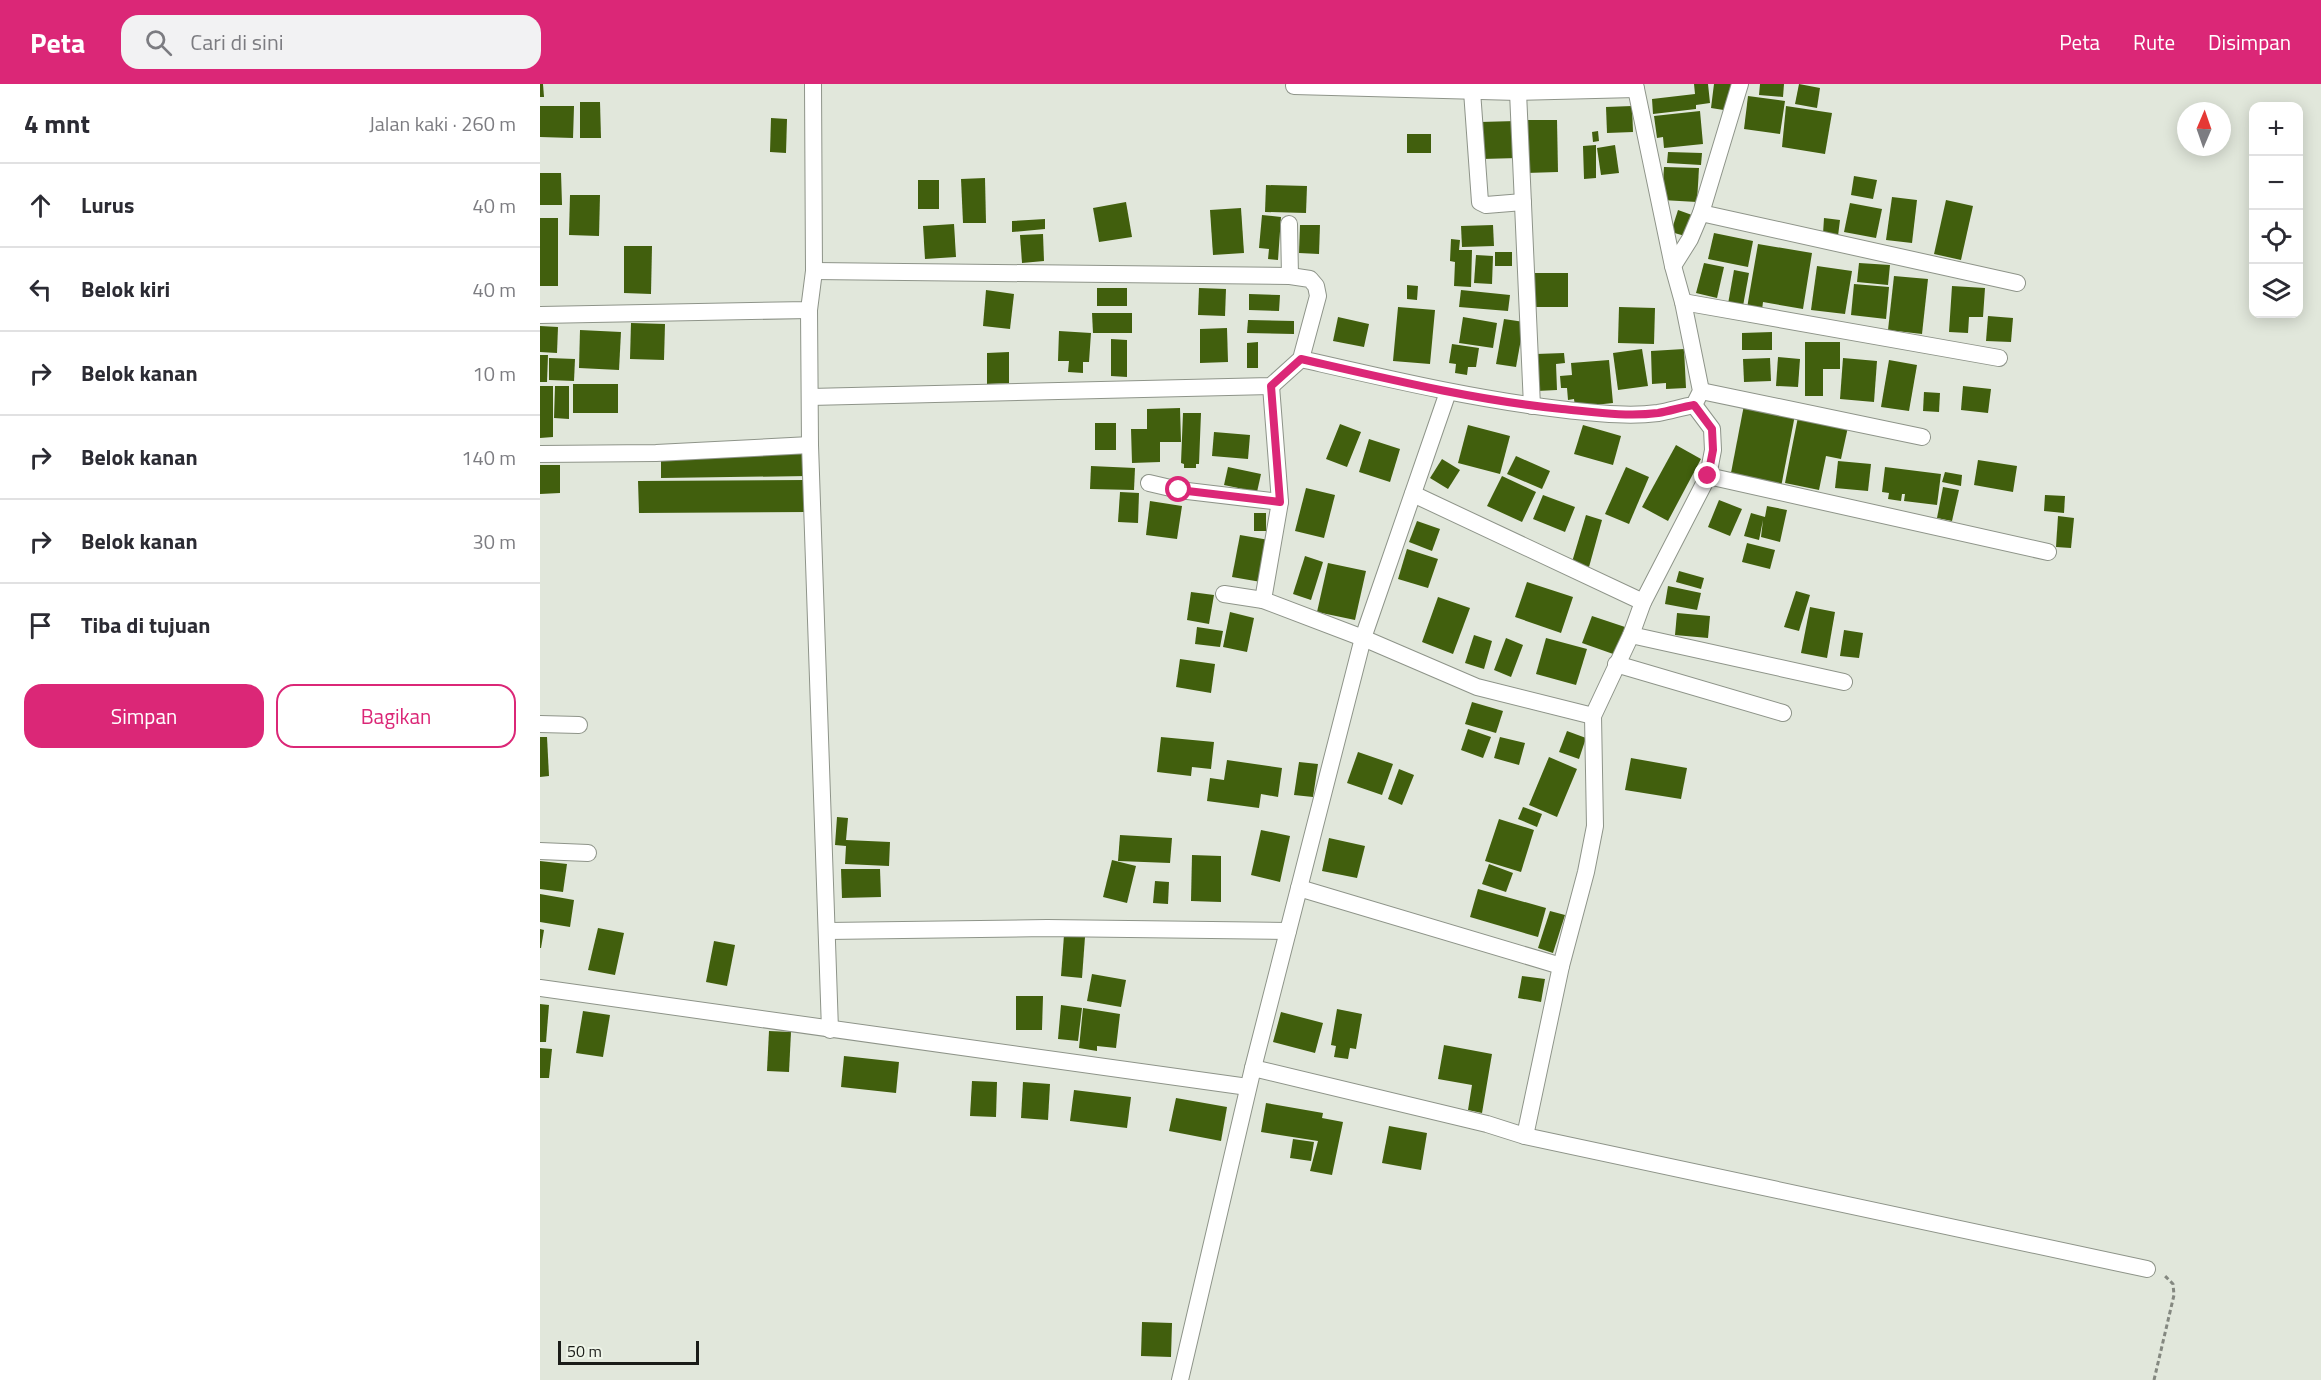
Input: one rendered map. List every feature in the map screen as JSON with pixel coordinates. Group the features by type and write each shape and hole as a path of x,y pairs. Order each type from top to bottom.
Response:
{"street":[{"path":"813,84 814,271 809,310 810,446 830,1030"},
{"path":"1673,266 1690,239 1701,213 1740,84"},
{"path":"1294,86 1518,92 1635,87 1673,266 1683,302 1697,398 1712,429 1713,450 1708,476 1643,602 1631,634 1593,716 1595,826 1586,872 1561,966 1525,1136"},
{"path":"1472,91 1480,202 1486,205 1523,202"},
{"path":"1518,92 1532,406"},
{"path":"1701,213 2017,283"},
{"path":"1289,224 1290,276"},
{"path":"810,397 1271,386 1301,359 1318,296 1316,286 1310,279 1290,276 814,271"},
{"path":"1683,302 1999,358"},
{"path":"540,315 809,310"},
{"path":"1301,359 1448,392 1532,406 1610,414 1659,413 1697,398 1922,437"},
{"path":"1263,600 1280,502 1271,386"},
{"path":"1180,1380 1248,1087 1363,638 1448,392"},
{"path":"540,454 656,453 810,446"},
{"path":"1708,476 2048,552"},
{"path":"1149,483 1179,490 1280,502"},
{"path":"1413,494 1643,602"},
{"path":"1224,594 1263,600 1363,638 1477,687 1593,716"},
{"path":"1631,634 1844,682"},
{"path":"1616,664 1783,713"},
{"path":"540,724 579,725"},
{"path":"540,851 588,853"},
{"path":"1299,888 1561,966"},
{"path":"827,931 1047,928 1288,931"},
{"path":"540,988 1248,1087"},
{"path":"1253,1068 1487,1124 1525,1136 2147,1269"}],"path":[{"path":"2147,1269 2166,1275 2173,1284 2174,1295 2154,1380"}],"building":[{"path":"540,84 543,84 544,97 540,97"},
{"path":"1694,84 1708,84 1710,103 1696,105 1696,109 1653,114 1652,99 1695,94"},
{"path":"1714,84 1733,84 1730,111 1711,108"},
{"path":"1760,84 1784,84 1783,97 1759,95"},
{"path":"1799,84 1820,88 1817,108 1795,104"},
{"path":"1748,96 1785,101 1780,134 1744,129"},
{"path":"580,102 600,102 601,138 580,138"},
{"path":"540,106 574,106 573,138 540,137"},
{"path":"1632,106 1633,132 1607,133 1606,107"},
{"path":"1786,106 1832,113 1825,154 1782,147"},
{"path":"1700,111 1703,144 1664,148 1663,137 1657,138 1654,116"},
{"path":"771,118 787,119 786,153 770,152"},
{"path":"1526,120 1557,120 1558,172 1526,173"},
{"path":"1516,121 1518,158 1482,159 1480,122"},
{"path":"1598,131 1599,141 1593,142 1592,132"},
{"path":"1407,134 1431,134 1431,153 1407,153"},
{"path":"1596,145 1596,178 1584,179 1583,146"},
{"path":"1615,145 1619,173 1601,175 1597,148"},
{"path":"1668,152 1702,153 1701,165 1667,163"},
{"path":"1664,167 1699,168 1697,202 1662,200"},
{"path":"540,173 561,173 562,205 540,205"},
{"path":"1854,176 1877,180 1873,199 1851,195"},
{"path":"985,178 986,223 963,223 961,179"},
{"path":"918,180 939,180 939,209 918,209"},
{"path":"1266,185 1307,186 1306,213 1265,212"},
{"path":"570,195 600,195 599,236 569,235"},
{"path":"1892,197 1917,200 1912,243 1886,240"},
{"path":"1946,200 1973,206 1961,260 1934,254"},
{"path":"1126,202 1132,237 1099,242 1093,208"},
{"path":"1850,203 1882,209 1876,238 1844,232"},
{"path":"1241,208 1244,253 1213,255 1210,210"},
{"path":"1678,210 1692,215 1685,236 1671,232"},
{"path":"1262,215 1281,217 1278,260 1268,259 1269,249 1259,248"},
{"path":"540,218 558,218 558,286 540,286"},
{"path":"1824,218 1840,220 1838,236 1823,234"},
{"path":"1045,219 1045,229 1012,232 1012,221"},
{"path":"954,224 956,257 925,259 923,226"},
{"path":"1300,225 1320,225 1319,254 1299,253"},
{"path":"1493,225 1494,246 1462,247 1461,226"},
{"path":"1714,233 1753,241 1748,267 1708,259"},
{"path":"1043,234 1044,261 1022,263 1020,235"},
{"path":"1451,239 1460,240 1459,250 1472,250 1471,287 1454,286 1455,262 1450,261"},
{"path":"1758,244 1812,253 1803,309 1763,302 1762,310 1747,308"},
{"path":"624,246 652,246 651,294 624,293"},
{"path":"1495,252 1512,252 1512,266 1495,266"},
{"path":"1476,255 1493,256 1492,284 1474,283"},
{"path":"1704,263 1724,267 1717,298 1696,293"},
{"path":"1859,263 1890,265 1888,285 1857,282"},
{"path":"1817,266 1852,271 1845,314 1811,310"},
{"path":"1734,270 1749,273 1743,306 1728,304"},
{"path":"1534,273 1568,273 1568,307 1533,307"},
{"path":"1894,276 1928,279 1922,334 1888,330"},
{"path":"1854,284 1889,287 1886,319 1851,315"},
{"path":"1407,285 1418,286 1417,300 1407,299"},
{"path":"1952,286 1985,288 1983,317 1969,317 1968,333 1949,332"},
{"path":"1097,288 1127,288 1127,306 1097,306"},
{"path":"1199,288 1226,289 1225,316 1198,315"},
{"path":"986,290 1014,294 1010,329 983,326"},
{"path":"1461,290 1510,295 1508,311 1459,307"},
{"path":"1249,294 1280,295 1279,311 1249,310"},
{"path":"1398,307 1435,310 1430,364 1393,361"},
{"path":"1619,307 1655,308 1654,344 1618,343"},
{"path":"1092,313 1132,313 1132,333 1093,333"},
{"path":"1988,316 2013,318 2011,342 1986,341"},
{"path":"1338,317 1369,324 1364,347 1333,341"},
{"path":"1463,317 1497,323 1493,348 1459,343"},
{"path":"1504,319 1524,322 1516,367 1496,364"},
{"path":"1248,320 1294,321 1294,334 1247,333"},
{"path":"631,323 665,324 664,360 630,359"},
{"path":"540,326 558,327 557,353 540,352"},
{"path":"1227,328 1228,362 1200,363 1200,329"},
{"path":"580,330 621,332 619,370 579,368"},
{"path":"1059,331 1091,333 1089,362 1083,362 1083,373 1068,372 1069,361 1058,361"},
{"path":"1772,332 1772,350 1742,350 1742,333"},
{"path":"1111,339 1127,340 1127,377 1111,376"},
{"path":"1258,342 1258,368 1247,368 1247,343"},
{"path":"1805,342 1840,342 1840,369 1823,369 1823,396 1805,396"},
{"path":"1452,344 1479,348 1476,367 1468,367 1467,375 1455,373 1456,364 1449,363"},
{"path":"1642,349 1648,386 1618,390 1613,353"},
{"path":"1684,349 1686,388 1666,389 1666,383 1652,384 1651,351"},
{"path":"1009,352 1009,383 987,384 987,353"},
{"path":"1564,353 1565,363 1556,364 1557,390 1537,391 1536,354"},
{"path":"540,355 548,355 547,382 540,382"},
{"path":"1778,357 1800,359 1798,387 1776,386"},
{"path":"549,358 575,359 574,381 549,380"},
{"path":"1770,358 1771,381 1744,382 1743,359"},
{"path":"1843,358 1877,361 1874,402 1840,399"},
{"path":"1609,360 1613,403 1575,407 1574,399 1568,400 1567,388 1561,388 1560,376 1572,375 1571,363"},
{"path":"1889,360 1917,365 1909,411 1881,407"},
{"path":"573,384 618,384 618,413 573,413"},
{"path":"540,386 553,386 553,437 540,438"},
{"path":"555,386 569,386 569,419 554,418"},
{"path":"1963,386 1991,389 1988,413 1961,410"},
{"path":"1924,392 1940,393 1939,412 1923,411"},
{"path":"1744,405 1795,415 1781,487 1730,478"},
{"path":"1180,408 1181,442 1160,442 1160,462 1132,463 1131,429 1147,429 1147,409"},
{"path":"1183,413 1201,413 1199,464 1196,464 1196,468 1184,468 1184,464 1181,463"},
{"path":"1798,417 1848,427 1841,459 1826,456 1819,490 1785,483"},
{"path":"1095,423 1116,423 1116,450 1095,450"},
{"path":"1340,424 1361,432 1347,467 1326,459"},
{"path":"1468,425 1510,436 1500,474 1458,463"},
{"path":"1583,425 1621,436 1613,465 1574,454"},
{"path":"1214,432 1250,435 1248,459 1212,456"},
{"path":"1369,439 1400,449 1390,482 1359,472"},
{"path":"1676,445 1701,459 1668,521 1642,507"},
{"path":"807,451 808,476 661,478 661,454"},
{"path":"1516,456 1550,471 1542,489 1507,474"},
{"path":"1442,459 1460,470 1448,489 1430,478"},
{"path":"1978,460 2017,466 2013,492 1974,485"},
{"path":"1838,461 1871,464 1868,491 1835,488"},
{"path":"540,465 560,465 560,493 540,494"},
{"path":"1091,466 1135,468 1134,490 1090,489"},
{"path":"1228,467 1261,474 1257,492 1224,485"},
{"path":"1626,467 1649,477 1629,524 1605,514"},
{"path":"1885,467 1941,474 1937,505 1904,501 1905,494 1902,494 1901,501 1888,499 1889,493 1882,492"},
{"path":"1945,472 1962,475 1961,486 1942,482"},
{"path":"1502,476 1536,492 1522,522 1487,506"},
{"path":"807,480 807,512 639,513 638,481"},
{"path":"1943,487 1959,490 1952,521 1937,518"},
{"path":"1306,488 1335,495 1324,538 1295,531"},
{"path":"1120,492 1139,493 1138,523 1118,522"},
{"path":"1543,495 1575,507 1565,532 1533,519"},
{"path":"2045,495 2065,496 2064,513 2044,511"},
{"path":"1719,500 1742,509 1730,536 1708,527"},
{"path":"1150,501 1182,506 1177,539 1146,535"},
{"path":"1767,506 1787,510 1780,542 1761,537 1763,520 1759,540 1744,536 1751,513 1765,517"},
{"path":"1254,513 1266,513 1266,531 1254,531"},
{"path":"1586,515 1602,520 1589,567 1572,562"},
{"path":"2058,516 2074,518 2071,548 2056,547"},
{"path":"1417,521 1440,529 1432,551 1409,542"},
{"path":"1240,535 1269,540 1261,582 1232,577"},
{"path":"1747,543 1775,550 1770,569 1742,562"},
{"path":"1407,549 1438,559 1428,588 1398,579"},
{"path":"1305,556 1323,562 1311,600 1293,594"},
{"path":"1328,563 1366,571 1355,620 1317,612"},
{"path":"1679,571 1704,578 1701,589 1676,582"},
{"path":"1527,582 1573,597 1561,633 1515,617"},
{"path":"1668,586 1701,593 1697,610 1665,604"},
{"path":"1796,591 1810,595 1799,631 1784,627"},
{"path":"1191,592 1214,595 1209,624 1187,620"},
{"path":"1438,597 1470,608 1453,654 1422,642"},
{"path":"1810,607 1835,612 1827,658 1801,653"},
{"path":"1230,612 1254,618 1247,652 1223,647"},
{"path":"1677,613 1710,616 1708,638 1675,635"},
{"path":"1592,616 1625,627 1616,655 1582,643"},
{"path":"1197,627 1223,631 1220,647 1195,644"},
{"path":"1844,630 1863,633 1859,658 1840,656"},
{"path":"1474,635 1492,641 1484,669 1465,663"},
{"path":"1506,638 1523,645 1511,677 1494,670"},
{"path":"1546,638 1587,649 1576,685 1536,674"},
{"path":"1180,659 1215,664 1211,693 1176,687"},
{"path":"1472,702 1503,711 1496,733 1465,724"},
{"path":"1468,729 1491,737 1483,758 1461,750"},
{"path":"1567,731 1586,738 1579,759 1559,752"},
{"path":"540,737 547,737 549,776 540,777"},
{"path":"1161,737 1214,742 1211,769 1192,767 1191,776 1157,772"},
{"path":"1500,737 1525,743 1519,765 1494,758"},
{"path":"1358,752 1393,764 1382,795 1347,783"},
{"path":"1549,757 1577,769 1557,817 1529,805"},
{"path":"1631,758 1687,768 1681,799 1625,790"},
{"path":"1227,760 1282,768 1278,797 1261,794 1259,808 1207,801 1210,778 1224,780"},
{"path":"1299,762 1318,764 1313,797 1294,795"},
{"path":"1399,769 1414,775 1402,805 1388,799"},
{"path":"1523,807 1542,814 1537,827 1518,819"},
{"path":"837,817 848,818 846,840 890,842 889,866 845,864 846,846 835,845"},
{"path":"1499,819 1534,830 1521,872 1485,861"},
{"path":"1261,830 1290,836 1280,882 1251,875"},
{"path":"1120,835 1172,838 1170,863 1118,861"},
{"path":"1329,838 1365,846 1357,878 1322,871"},
{"path":"1192,855 1221,856 1221,902 1191,901"},
{"path":"1112,860 1136,866 1127,903 1103,897"},
{"path":"540,861 567,864 563,892 540,889"},
{"path":"1489,864 1513,873 1506,892 1482,884"},
{"path":"841,869 880,869 881,897 842,898"},
{"path":"1155,881 1169,882 1168,904 1153,903"},
{"path":"1478,889 1546,908 1538,937 1470,917"},
{"path":"540,894 574,900 570,927 540,922"},
{"path":"1550,911 1565,915 1553,953 1538,948"},
{"path":"598,928 624,933 615,975 588,970"},
{"path":"540,929 544,930 541,948 540,948"},
{"path":"1064,935 1085,937 1082,978 1061,976"},
{"path":"714,941 735,945 727,986 706,982"},
{"path":"1092,974 1126,980 1121,1007 1087,1001"},
{"path":"1522,976 1545,979 1541,1002 1518,998"},
{"path":"1016,996 1043,996 1042,1030 1016,1030"},
{"path":"540,1004 549,1005 546,1042 540,1042"},
{"path":"1061,1005 1082,1008 1078,1041 1058,1039"},
{"path":"1083,1008 1120,1014 1116,1048 1097,1046 1097,1051 1079,1048"},
{"path":"1337,1009 1362,1014 1356,1049 1350,1048 1348,1059 1334,1057 1336,1046 1331,1045"},
{"path":"583,1011 610,1015 603,1057 576,1053"},
{"path":"1281,1012 1323,1023 1315,1053 1273,1042"},
{"path":"769,1031 791,1032 789,1072 767,1071"},
{"path":"1444,1045 1492,1054 1482,1113 1468,1110 1472,1085 1438,1079"},
{"path":"540,1048 552,1049 549,1078 540,1078"},
{"path":"844,1056 899,1062 896,1093 841,1087"},
{"path":"972,1081 997,1082 996,1117 970,1116"},
{"path":"1023,1082 1050,1084 1048,1120 1021,1118"},
{"path":"1074,1090 1131,1097 1127,1128 1070,1121"},
{"path":"1176,1098 1227,1107 1221,1141 1169,1131"},
{"path":"1266,1103 1323,1113 1322,1118 1343,1122 1332,1175 1310,1171 1318,1141 1261,1132"},
{"path":"1389,1126 1427,1133 1421,1170 1382,1163"},
{"path":"1293,1139 1314,1142 1311,1161 1290,1158"},
{"path":"1142,1322 1172,1323 1171,1357 1141,1356"}],"route":[{"path":"1179,490 1280,502 1271,386 1301,359 1448,392 1532,406 1610,414 1638,414 1659,413 1694,405 1712,429 1713,450 1708,476"}]}
